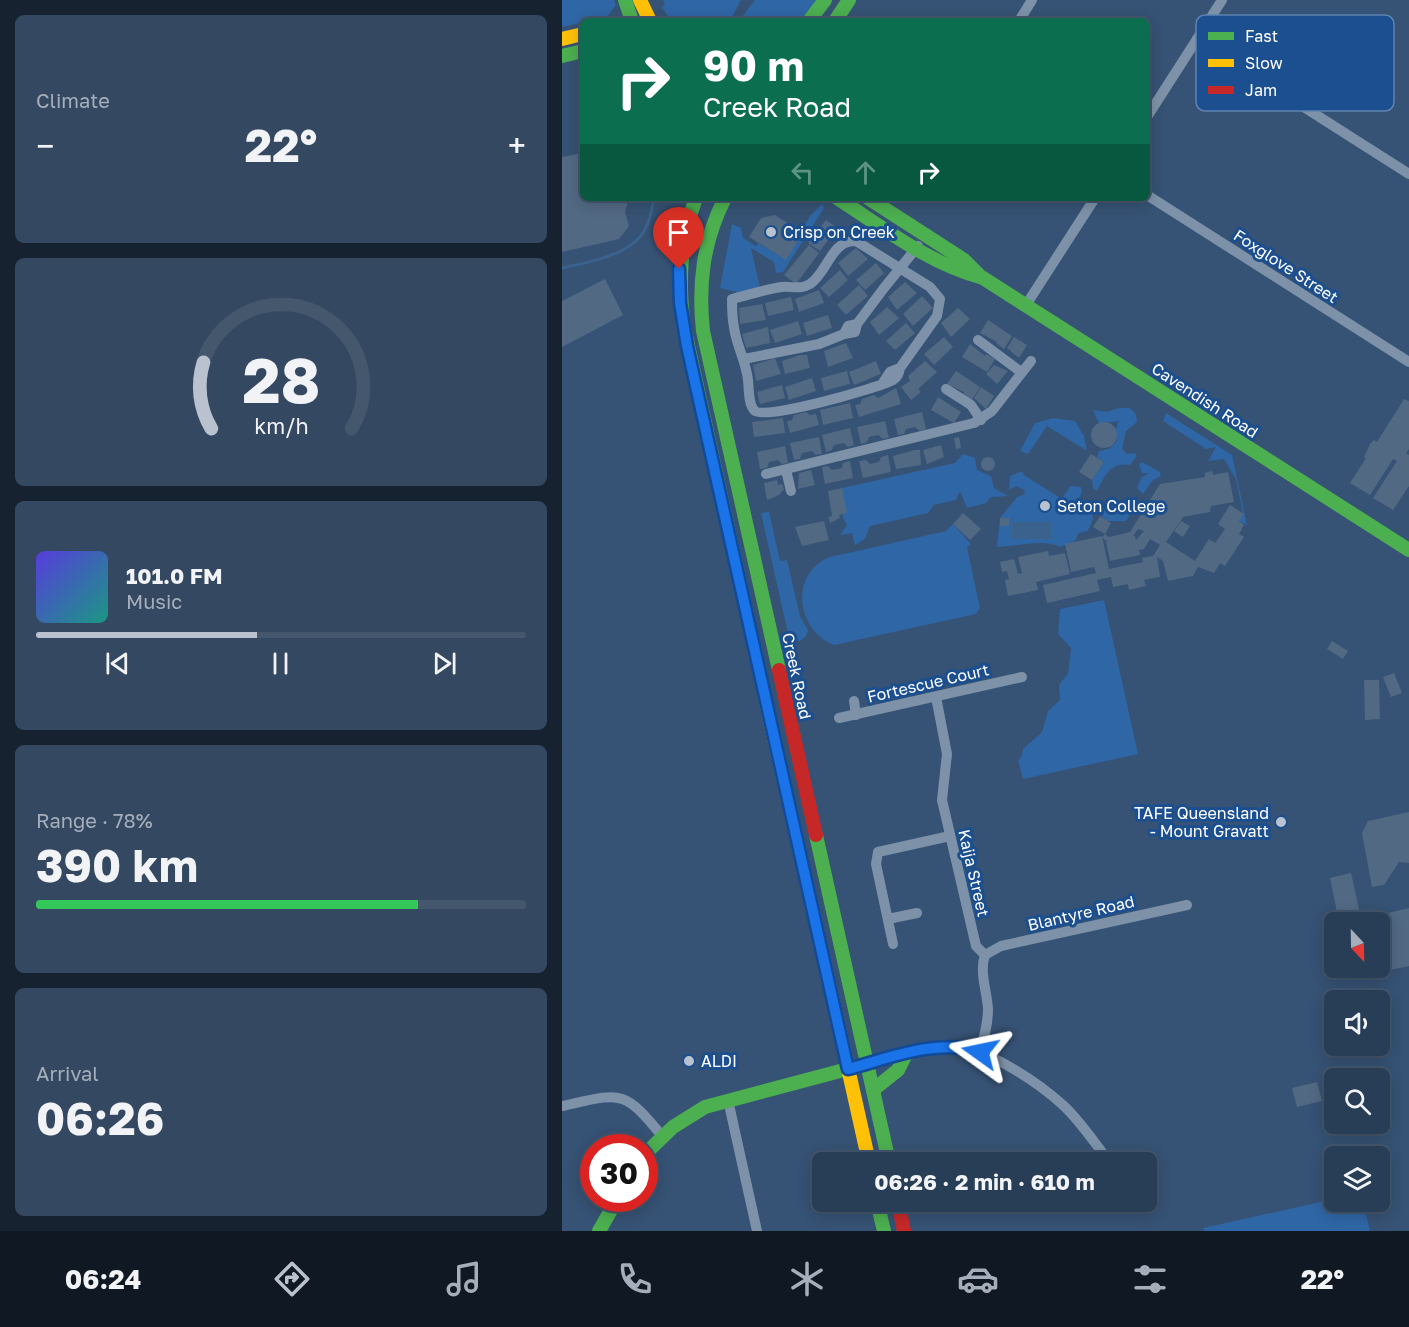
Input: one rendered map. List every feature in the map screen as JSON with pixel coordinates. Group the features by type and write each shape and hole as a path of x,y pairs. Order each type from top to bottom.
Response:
{"main road":[{"path":"625,0 631,18"},
{"path":"640,0 646,18"},
{"path":"811,18 825,0"},
{"path":"837,18 849,0"},
{"path":"562,39 580,35"},
{"path":"562,56 580,52"},
{"path":"695,201 684,234 679,269 684,328 867,1152"},
{"name":"Creek Road","path":"724,201 708,236 701,272 703,331 887,1152"},
{"name":"Cavendish Road","path":"841,201 916,249 956,271 983,278"},
{"name":"Cavendish Road","path":"873,201 964,260 983,278 1408,550"},
{"path":"873,1090 898,1070 906,1054"},
{"path":"658,1140 684,1119 728,1100 867,1064"},
{"path":"599,1231 610,1212"},
{"path":"879,1212 884,1231"},
{"path":"900,1212 904,1231"}],"street":[{"path":"1021,18 1032,0"},
{"path":"1212,15 1222,0"},
{"path":"1150,112 1196,41"},
{"path":"1310,111 1408,174"},
{"name":"Foxglove Street","path":"1150,197 1408,362"},
{"path":"1026,305 1093,201"},
{"path":"744,359 819,344 855,332 857,324 925,235"},
{"path":"848,241 860,243 937,293 940,304 937,316 900,368 890,372 884,381 858,393 761,414 752,406 744,359 734,328 732,299 784,286 794,288 805,286 815,280 835,250 848,241"},
{"path":"978,340 1021,372"},
{"path":"766,474 954,430 980,420 992,411 1031,361"},
{"path":"946,389 971,405 980,420"},
{"path":"786,470 791,492"},
{"name":"Fortescue Court","path":"839,718 1022,678"},
{"name":"Kaija Street","path":"936,697 947,754 941,790 976,946 985,956 982,964 988,1010 980,1052"},
{"path":"854,700 856,715"},
{"path":"894,944 876,864 878,852 950,836"},
{"name":"Blantyre Road","path":"985,956 1001,946 1187,905"},
{"path":"888,919 917,913"},
{"path":"867,1064 906,1054 954,1046 980,1052 1011,1069 1065,1107 1102,1152"},
{"path":"562,1106 611,1095 626,1099 636,1105 662,1136"},
{"path":"728,1100 757,1231"}],"shaded area":[{"path":"562,0 614,0 616,5 607,17 580,18 580,23 562,27"},
{"path":"663,0 741,0 732,18 669,18 662,7 665,4"},
{"path":"755,0 818,0 802,18 741,18"},
{"path":"822,204 824,208 783,272 776,273 774,262 751,248 760,287 740,293 720,288 732,224 741,228 743,238 756,246 758,243 785,259 810,216"},
{"path":"1119,408 1130,408 1136,414 1137,422 1126,431 1122,449 1127,454 1135,453 1137,456 1130,465 1118,466 1109,471 1097,491 1093,488 1092,480 1104,462 1097,457 1099,451 1109,449 1117,441 1114,429 1117,428 1118,421 1099,424 1093,410 1107,412"},
{"path":"1166,413 1232,455 1247,525 1239,521 1243,514 1236,479 1224,459 1208,461 1216,447 1206,449 1163,421"},
{"path":"1053,418 1075,421 1084,436 1087,451 1047,426 1028,454 1020,451 1035,423"},
{"path":"963,454 975,458 977,470 991,476 994,488 1008,496 991,497 986,503 967,508 960,491 956,500 934,505 928,513 870,526 865,539 855,545 852,533 840,535 847,525 843,518 842,488 955,463"},
{"path":"1142,462 1160,472 1161,476 1153,480 1143,494 1137,488 1141,478 1149,473 1142,473 1139,464"},
{"path":"1022,471 1024,475 1062,499 1070,486 1081,487 1082,493 1076,501 1080,507 1092,514 1093,519 1088,531 1079,533 1075,541 1060,547 1038,543 997,547 1000,518 1017,497 1025,494 1024,490 1017,486 1009,490 1010,476"},
{"path":"1133,498 1138,502 1126,521 1108,521 1102,517 1105,508"},
{"path":"769,511 780,561 787,560 800,616 808,630 806,636 800,641 789,638 761,513"},
{"path":"1012,522 1051,522 1051,539 1012,539"},
{"path":"953,524 971,544 967,547 980,608 976,614 834,645 821,638 812,627 805,615 802,601 803,588 808,575 817,565 830,557 946,531"},
{"path":"1104,600 1138,754 1023,779 1018,760 1022,756 1023,749 1042,732 1048,711 1060,700 1059,684 1068,674 1071,648 1058,634 1060,609"},
{"path":"1324,1201 1324,1212 1365,1212 1370,1231 1204,1231 1203,1228"}],"building":[{"path":"580,154 580,201 628,201 625,212 629,226 619,239 562,252 562,157"},
{"path":"775,215 803,233 786,260 749,237 761,218"},
{"path":"826,220 837,228 820,251 808,243"},
{"path":"809,245 819,253 796,284 784,275"},
{"path":"856,248 868,259 848,276 838,263"},
{"path":"876,263 884,273 865,290 856,280"},
{"path":"840,270 848,280 829,297 820,288"},
{"path":"605,279 623,315 562,347 562,301"},
{"path":"905,282 917,293 897,310 888,297"},
{"path":"859,285 868,296 846,315 837,305"},
{"path":"819,290 824,303 799,312 795,299"},
{"path":"922,296 933,308 913,326 903,314"},
{"path":"791,297 794,310 768,316 765,303"},
{"path":"762,304 766,320 740,324 739,308"},
{"path":"887,307 899,318 879,335 870,322"},
{"path":"958,308 970,319 951,337 941,323"},
{"path":"828,315 832,328 807,336 803,323"},
{"path":"988,320 1012,336 1004,349 997,342 980,333"},
{"path":"798,321 802,334 775,343 770,330"},
{"path":"906,323 915,333 895,350 886,341"},
{"path":"768,327 770,343 746,348 742,334"},
{"path":"944,337 953,347 934,365 924,354"},
{"path":"1014,337 1027,345 1019,358 1007,348"},
{"path":"846,343 853,358 828,367 824,351"},
{"path":"970,344 985,356 986,354 995,359 987,372 962,357"},
{"path":"807,355 810,368 785,374 782,361"},
{"path":"775,358 781,374 756,381 753,365"},
{"path":"876,361 881,374 854,385 849,372"},
{"path":"925,361 937,372 918,389 921,392 911,400 901,387 910,381 908,376"},
{"path":"994,365 1008,371 997,384 986,374"},
{"path":"847,371 850,384 824,391 821,378"},
{"path":"956,371 980,387 972,400 963,394 964,392 947,384"},
{"path":"812,378 816,391 789,400 785,387"},
{"path":"782,385 785,398 760,404 757,392"},
{"path":"981,387 994,396 986,409 974,398"},
{"path":"896,388 901,404 859,417 855,405 860,404 862,399 874,395 878,398"},
{"path":"938,397 961,412 954,423 931,410"},
{"path":"1404,399 1409,401 1409,449 1406,453 1409,455 1409,486 1393,510 1373,498 1397,461 1393,459 1370,495 1350,483 1366,458 1364,457 1370,444 1374,440 1377,442"},
{"path":"850,403 853,418 823,425 820,410"},
{"path":"806,412 810,415 816,414 819,425 790,433 787,421 792,420 794,415"},
{"path":"922,412 926,429 920,431 915,427 906,429 904,434 898,435 894,419"},
{"path":"783,418 785,433 754,437 752,422"},
{"path":"885,421 889,438 883,439 878,435 869,437 867,442 861,444 857,427"},
{"path":"1104,422 1113,426 1117,435 1113,444 1104,448 1095,444 1091,435 1095,426"},
{"path":"850,428 854,445 848,447 844,443 834,445 832,450 826,452 822,435"},
{"path":"819,437 822,454 816,455 812,451 802,453 800,459 794,460 790,443"},
{"path":"959,437 961,448 956,449 954,438"},
{"path":"941,445 944,457 927,464 923,450"},
{"path":"785,446 788,463 782,464 778,460 769,462 767,468 760,469 757,452"},
{"path":"920,450 921,465 896,469 893,456"},
{"path":"1091,454 1104,462 1092,480 1079,472"},
{"path":"888,455 891,472 863,478 859,461 866,460 870,464 879,462 881,457"},
{"path":"985,457 991,457 995,464 991,471 985,471 981,467 981,461"},
{"path":"850,461 853,478 825,484 822,467 828,466 832,470 842,468 843,463"},
{"path":"811,470 815,485 798,489 799,473"},
{"path":"1212,471 1213,475 1228,472 1234,502 1211,506 1210,512 1183,517 1166,542 1195,561 1209,539 1215,543 1225,529 1218,524 1230,505 1244,514 1239,521 1244,525 1239,534 1244,537 1225,566 1220,563 1214,573 1198,567 1193,576 1168,581 1163,561 1157,557 1160,577 1144,580 1146,586 1129,590 1128,584 1113,587 1111,577 1097,580 1100,591 1047,603 1043,585 1096,573 1094,567 1071,572 1065,544 1102,536 1102,538 1105,534 1109,537 1130,532 1160,484 1205,477 1205,473","holes":["1138,529 1144,531 1136,540 1133,536","1102,538 1108,542 1106,542 1110,561 1140,555 1139,550 1144,549 1150,539 1160,545 1153,556 1142,558 1143,562 1109,569"]},
{"path":"777,480 778,485 782,484 784,489 779,495 767,500 764,483"},
{"path":"842,488 847,513 839,515 840,518 830,523 828,517 832,516 828,491"},
{"path":"963,513 981,529 970,540 953,524"},
{"path":"1100,516 1111,523 1105,534 1093,527"},
{"path":"1000,518 1009,518 1009,526 1000,526"},
{"path":"824,521 829,540 802,546 795,527"},
{"path":"1181,521 1190,526 1183,537 1174,531"},
{"path":"1048,551 1049,556 1065,553 1070,574 1036,582 1038,590 1008,596 1005,580 1009,579 1007,571 1002,572 1000,562 1014,559 1018,574 1022,573 1018,557"},
{"path":"1332,641 1348,651 1343,659 1327,649"},
{"path":"1394,673 1402,693 1391,697 1383,677"},
{"path":"1364,680 1379,680 1380,719 1365,720"},
{"path":"1409,812 1409,863 1399,862 1384,885 1372,887 1362,833 1368,821"},
{"path":"1351,873 1360,912 1337,912 1330,878"},
{"path":"1409,908 1409,966 1390,970 1390,912"},
{"path":"1317,1082 1322,1101 1297,1107 1292,1088"}],"waterway":[{"path":"562,268 610,255 633,244 647,225 653,201"}],"traffic: fast":[{"path":"625,0 631,18"},
{"path":"811,18 825,0"},
{"path":"837,18 849,0"},
{"path":"562,56 580,52"},
{"path":"695,201 687,230 682,262 681,294 684,327 765,697"},
{"path":"724,201 712,230 704,263 701,296 703,331 779,670"},
{"path":"842,201 925,254 963,272 983,278 1409,550"},
{"path":"873,201 964,260 981,277"},
{"path":"816,835 887,1152"},
{"path":"873,1090 898,1070 906,1054"},
{"path":"658,1141 673,1127 705,1107 859,1066"},
{"path":"599,1231 610,1212"},
{"path":"879,1212 884,1231"}],"traffic: slow":[{"path":"640,0 649,18"},
{"path":"562,39 580,35"},
{"path":"765,697 867,1152"}],"traffic: jam":[{"path":"779,670 816,835"},
{"path":"900,1212 904,1231"}],"place":[{"name":"Crisp on Creek","path":"771,232"},
{"name":"Seton College","path":"1045,506"},
{"name":"TAFE Queensland - Mount Gravatt","path":"1281,822"},
{"name":"ALDI","path":"689,1061"}],"route":[{"path":"679,269 680,303 687,346 848,1069 943,1046 964,1047 980,1052"}]}
